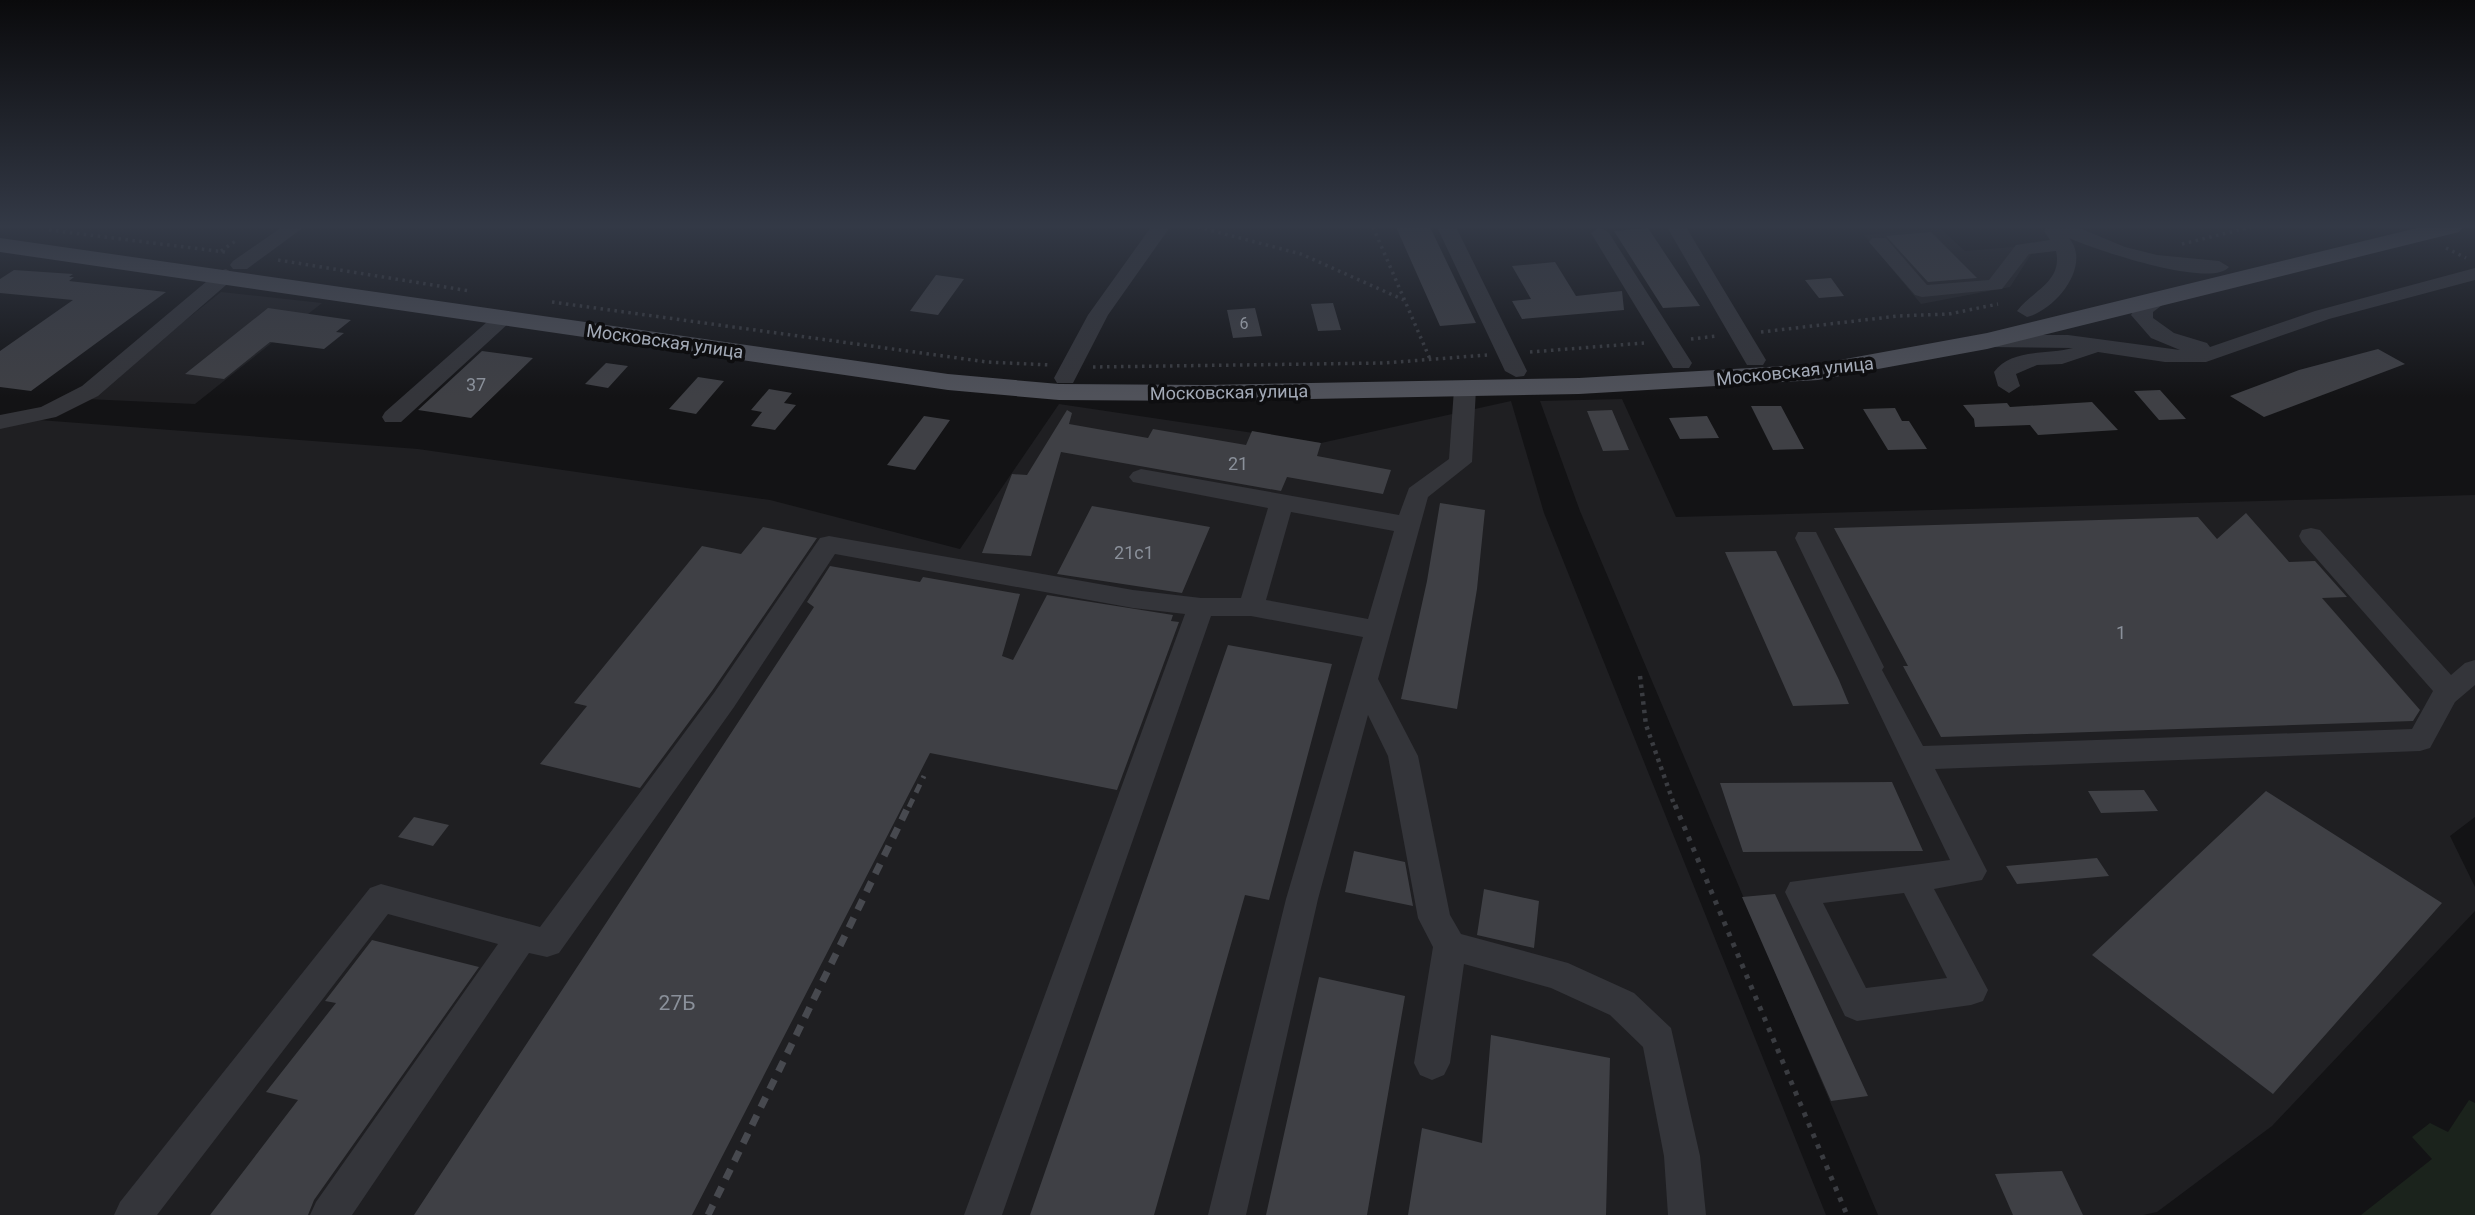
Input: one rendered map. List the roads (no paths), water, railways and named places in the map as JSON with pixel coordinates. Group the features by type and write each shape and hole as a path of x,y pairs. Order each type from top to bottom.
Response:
{"main road":[{"name":"Московская улица","path":"330,284 503,318 948,382 1026,390 1206,393 1629,384 1818,372 1987,341 2223,284"},
{"name":"Московская улица","path":"363,284 969,371 1068,372 1177,379 1512,362 1681,363 1755,360 1854,348 2018,306 2145,284"}],"street":[{"path":"7,418 48,412 90,391 219,284"},
{"path":"1068,372 1098,315 1120,284"},
{"path":"1474,284 1512,362"},
{"path":"1631,284 1681,363"},
{"path":"1711,284 1755,360"},
{"path":"1915,284 1922,291 1996,284"},
{"path":"2018,306 2048,296 2057,284"},
{"path":"1987,341 2060,340 2180,357 2206,356 2420,284"},
{"path":"2164,296 2144,309 2141,315 2152,329 2168,338 2196,347 2236,347"},
{"path":"393,417 503,318"},
{"path":"2009,386 2005,372 2015,365 2062,358 2101,346"},
{"path":"1227,1215 1302,899 1417,493 1460,462 1465,388"},
{"path":"1141,477 1408,525"},
{"path":"1251,607 1282,502"},
{"path":"2311,536 2449,692"},
{"path":"1807,538 1971,871 1912,878 1801,892 1857,1005 1971,990 1912,878"},
{"path":"133,1215 381,898 547,943 724,700 829,544 1133,599 1201,607 1251,607 1378,630"},
{"path":"983,1215 1201,607"},
{"path":"1915,758 2420,740 2449,692 2475,670"},
{"path":"1364,679 1403,756 1434,918 1450,946 1432,1063"},
{"path":"328,1215 522,936"},
{"path":"1450,946 1556,974 1622,1004 1659,1039 1682,1156 1687,1215"}],"railway":[{"path":"909,807 924,776"},
{"path":"708,1215 909,805"}]}
